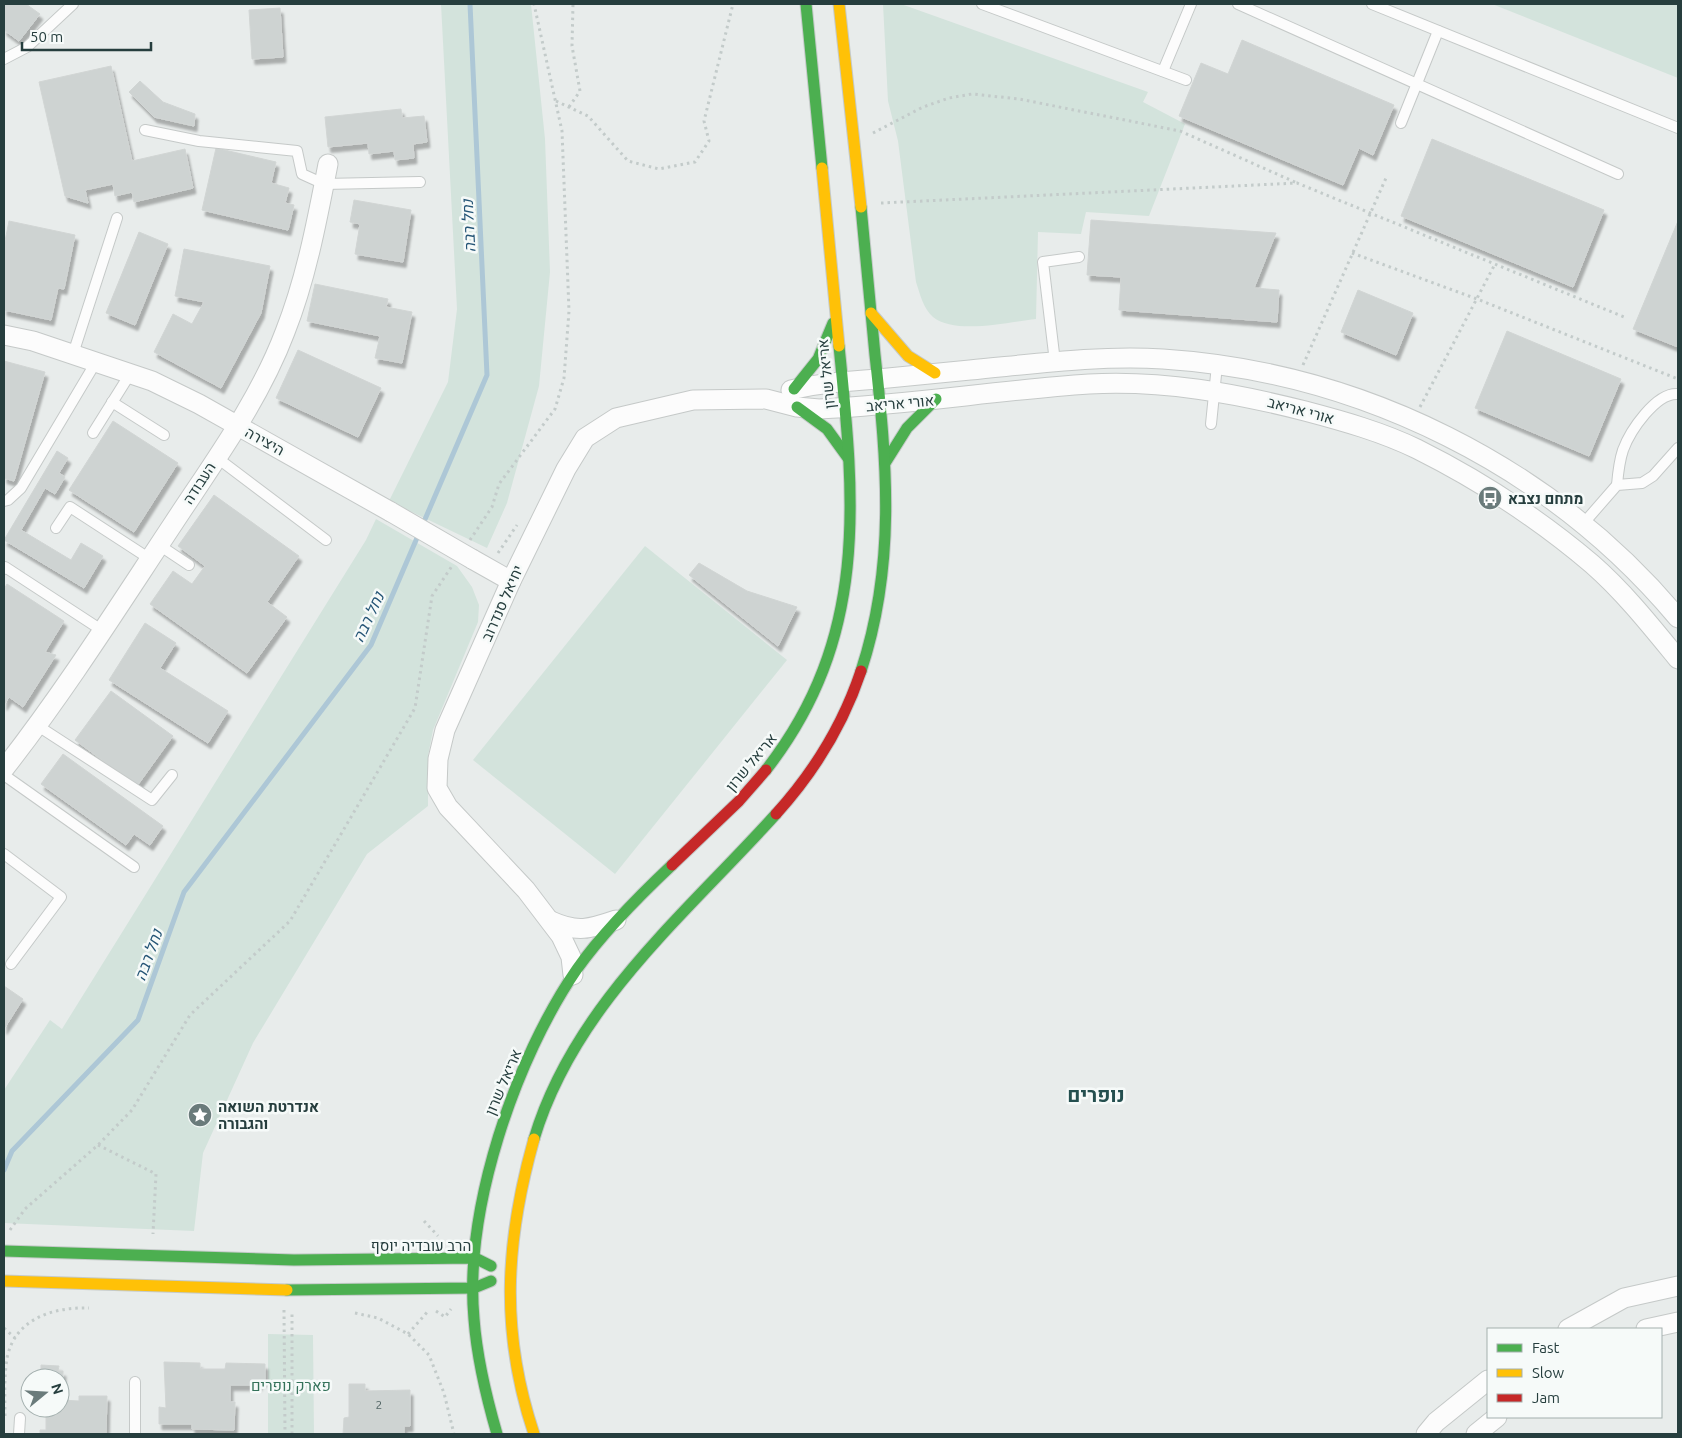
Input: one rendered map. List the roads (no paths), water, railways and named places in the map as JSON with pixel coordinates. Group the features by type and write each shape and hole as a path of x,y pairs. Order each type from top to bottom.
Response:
{"main road":[{"name":"אריאל שרון","path":"497,1434 475,1353 475,1258 483,1203 495,1143 509,1102 526,1063 573,975 619,919 742,798 777,758 802,718 816,689 838,626 847,578 851,518 849,460 806,4"},
{"path":"534,1434 510,1348 508,1274 519,1196 529,1153 542,1115 572,1050 603,1005 641,958 811,772 853,696 872,635 882,583 886,518 884,463 878,379 839,4"},
{"path":"871,313 908,356 935,373"},
{"path":"836,314 818,361 796,398 835,436 849,460"},
{"path":"884,463 898,438 912,420 936,399"},
{"path":"467,1229 483,1203"},
{"path":"428,1258 448,1247"},
{"name":"הרב עובדיה יוסף","path":"6,1251 294,1260 475,1258 508,1274"},
{"path":"4,1281 293,1290 430,1289 474,1288 508,1274"},
{"path":"430,1289 458,1308 475,1336"}],"street":[{"name":"העבודה","path":"4,770 38,726 103,631 216,457 268,372 285,332 306,268 328,164"},
{"name":"היצירה","path":"4,336 33,342 73,354 176,392 391,512 469,553 511,581"},
{"name":"אורי אריאב","path":"878,379 1089,358 1162,359 1248,369 1356,398 1413,419 1487,458 1556,502 1610,546 1678,618"},
{"name":"יחיאל סנדרוב","path":"796,398 842,381 878,379"},
{"name":"אורי אריאב","path":"845,408 1090,384 1161,385 1215,390 1243,395 1348,422 1416,449 1474,480 1540,523 1593,565 1641,614 1678,659"},
{"name":"יחיאל סנדרוב","path":"573,975 571,957 551,921 526,890 448,807 437,788 438,759 445,730 511,581 566,469 585,438 616,418 652,408 693,400 796,398 845,408"},
{"path":"551,921 568,929 592,929 619,919"},
{"path":"4,1293 30,1282"},
{"path":"1570,1328 1624,1298 1678,1286"},
{"path":"1651,1328 1678,1322"},
{"path":"1426,1434 1444,1416 1487,1381"},
{"path":"1476,1434 1496,1418"}],"lane":[{"path":"4,59 27,47 73,4"},
{"path":"982,4 1186,80"},
{"path":"1163,71 1191,4"},
{"path":"1238,4 1618,174"},
{"path":"1372,4 1678,128"},
{"path":"1401,123 1438,30"},
{"path":"145,130 199,141 297,151 302,174 324,184 420,182"},
{"path":"73,354 117,218"},
{"path":"1055,362 1043,262 1079,257"},
{"path":"4,501 8,500 21,488 96,362"},
{"path":"1211,424 1218,365"},
{"path":"93,433 130,374"},
{"path":"1582,524 1618,485 1619,465 1624,448 1649,410 1661,398 1678,394"},
{"path":"112,402 164,435"},
{"path":"1618,485 1642,483 1653,476 1678,448"},
{"path":"216,457 326,540"},
{"path":"56,528 70,507 154,552 189,565"},
{"path":"4,569 5,567 103,631"},
{"path":"38,726 152,800 172,775"},
{"path":"4,775 134,867"},
{"path":"4,854 61,897 11,964"},
{"path":"135,1382 135,1434"},
{"path":"19,1434 20,1418"}],"waterway":[{"name":"נחל רבה","path":"4,1170 12,1151 138,1020 184,892 371,645 487,375 470,4"}],"place":[{"name":"מתחם נצבא","path":"1490,498"},
{"name":"אנדרטת השואה והגבורה","path":"200,1115"}],"district":[{"name":"נופרים","path":"1096,1094"}],"park label":[{"name":"פארק נופרים","path":"291,1385"}]}
